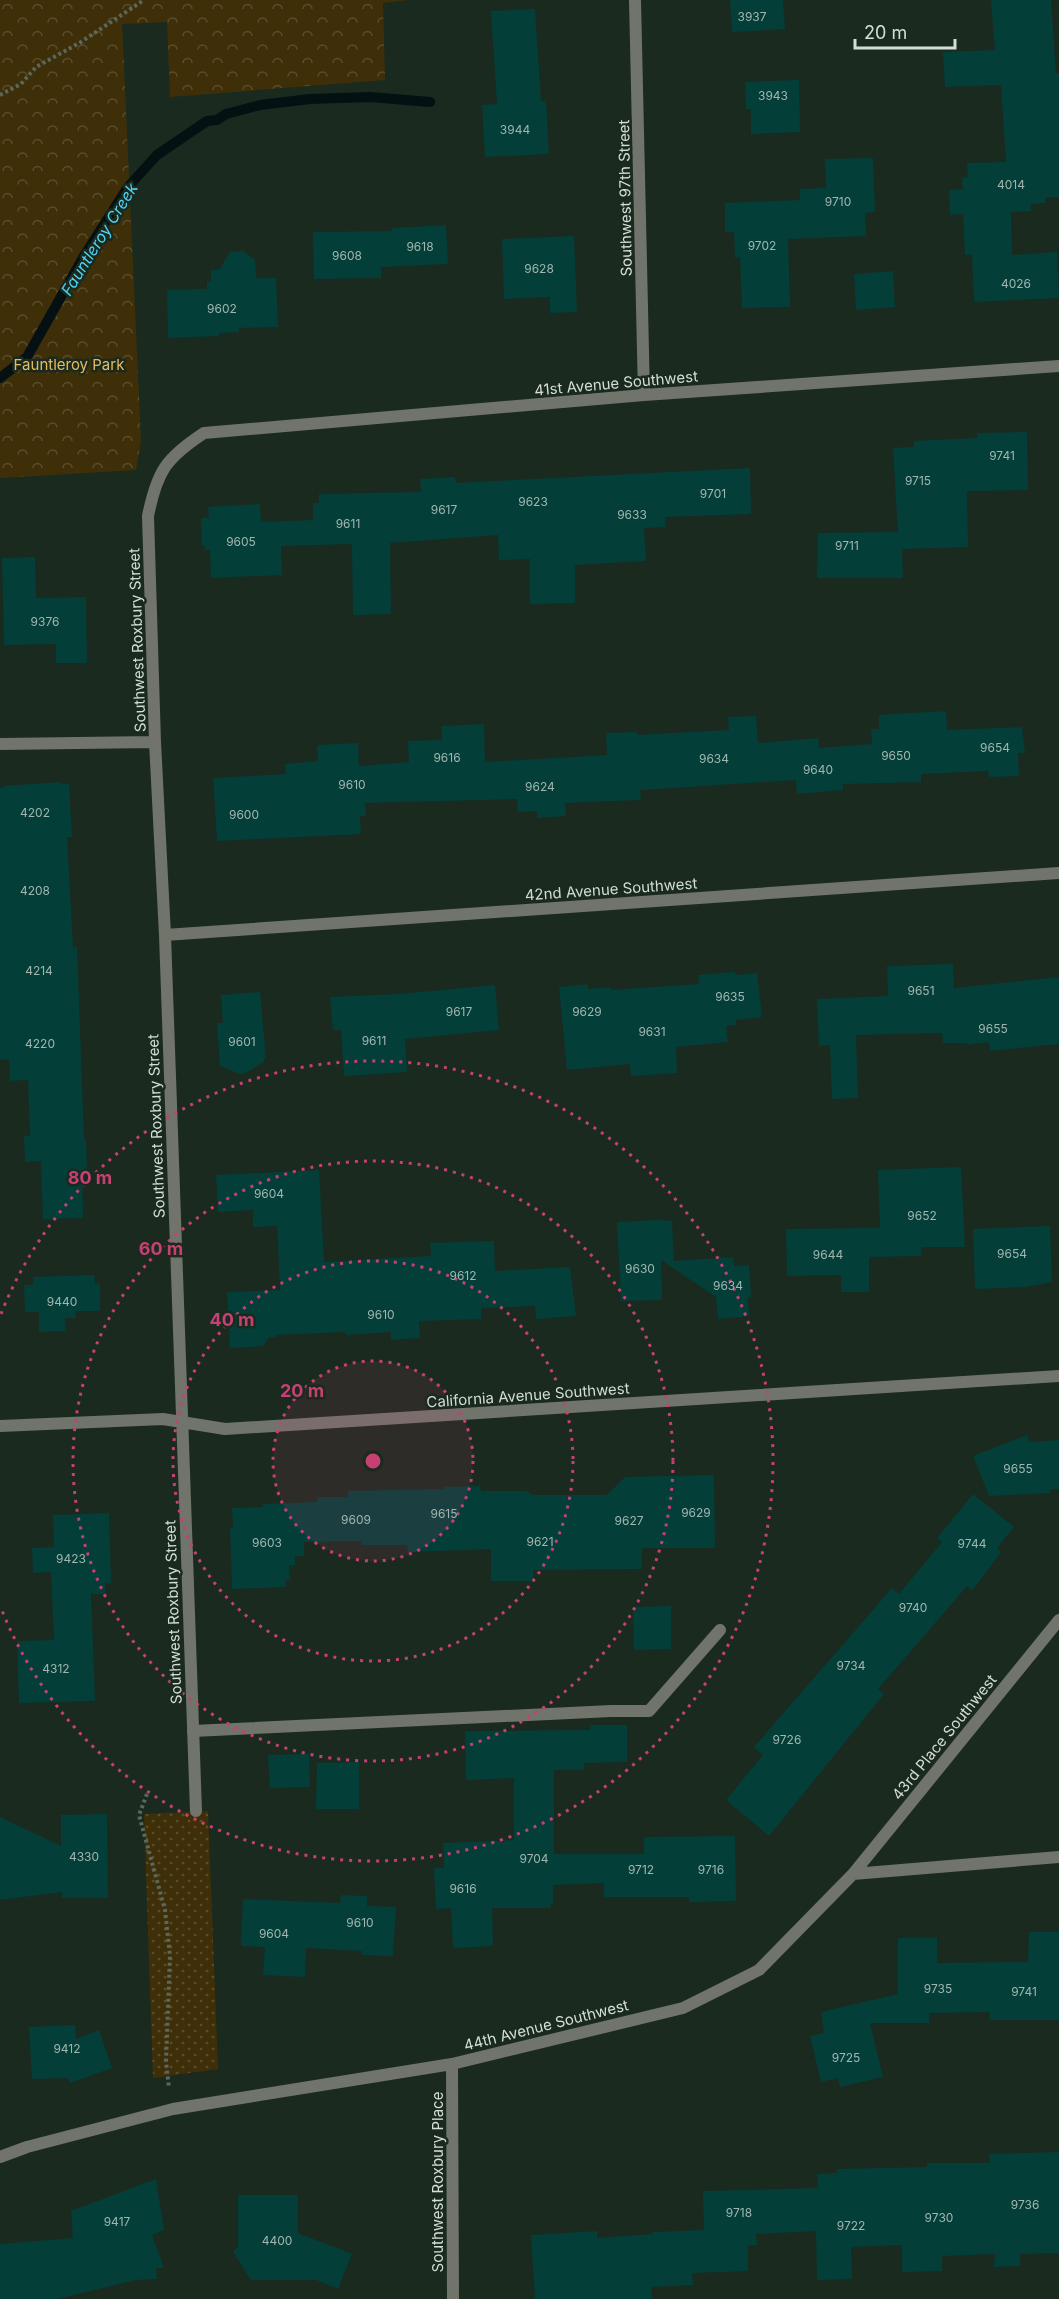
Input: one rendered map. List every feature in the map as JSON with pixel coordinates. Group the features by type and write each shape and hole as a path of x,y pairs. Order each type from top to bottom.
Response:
{"street":[{"name":"Southwest 97th Street","path":"635,0 644,395"},
{"name":"41st Avenue Southwest","path":"181,448 204,433 644,395 1059,366"},
{"name":"Southwest Roxbury Street","path":"181,448 162,470 154,489 148,516 196,1811"},
{"path":"0,744 155,742"},
{"name":"42nd Avenue Southwest","path":"165,935 1059,873"},
{"name":"California Avenue Southwest","path":"0,1425 163,1419 225,1429 1059,1376"},
{"name":"43rd Place Southwest","path":"853,1874 1059,1620"},
{"path":"193,1731 649,1711 720,1630"},
{"path":"853,1874 1059,1857"},
{"name":"44th Avenue Southwest","path":"0,2157 27,2147 173,2109 452,2064 683,2008 759,1970 853,1874"},
{"name":"Southwest Roxbury Place","path":"452,2064 453,2299"}],"path":[{"path":"0,95 21,84 36,67 81,42 144,0"},
{"path":"147,1794 139,1815 165,1910 170,1956 166,2062 170,2092"}],"green space":[{"name":"Fauntleroy Park","path":"0,0 408,0 383,3 385,80 170,97 167,22 122,24 141,441 136,470 0,478"},
{"path":"208,1811 218,2069 153,2078 144,1814"}],"building":[{"path":"730,0 783,0 785,29 732,32"},
{"path":"991,0 1051,0 1056,73 1059,73 1059,197 1045,198 1045,203 1031,204 1031,211 1011,212 1012,255 1057,252 1059,298 974,302 972,255 965,255 963,214 950,215 949,190 963,189 962,178 968,177 967,163 1006,162 1001,85 945,87 943,52 995,50"},
{"path":"535,9 541,101 546,101 549,154 485,157 482,105 497,104 491,11"},
{"path":"799,80 800,132 751,134 751,109 746,109 745,82"},
{"path":"873,158 875,212 865,213 866,236 788,239 790,307 742,308 740,257 735,258 734,232 725,232 725,203 800,200 800,189 826,188 825,159"},
{"path":"446,225 448,264 381,267 381,278 314,279 313,232 392,231 392,228"},
{"path":"574,236 577,312 550,313 550,297 504,299 502,239"},
{"path":"243,251 255,260 256,278 276,278 278,327 239,328 239,332 219,333 219,336 168,338 167,290 207,289 207,282 211,282 211,270 219,270 230,252"},
{"path":"893,271 895,307 856,310 854,274"},
{"path":"1027,432 1028,490 967,491 968,547 902,549 903,578 817,578 818,533 898,532 893,448 914,447 914,441 977,438 977,433"},
{"path":"750,468 751,514 665,517 666,527 644,528 646,561 575,565 575,603 530,604 530,559 499,560 498,535 390,543 391,614 353,615 352,544 281,546 282,575 211,578 210,550 205,550 202,545 201,518 209,518 208,507 260,504 261,522 313,520 313,503 319,503 319,494 421,492 420,479 455,477 456,483"},
{"path":"35,557 36,598 86,597 87,663 56,663 56,644 4,645 2,558"},
{"path":"946,711 947,730 1022,727 1025,753 1018,753 1019,776 989,777 988,771 921,774 921,782 843,784 843,790 797,794 796,780 640,790 641,800 565,803 566,816 537,818 537,811 518,812 517,799 365,803 366,816 360,816 361,834 217,841 213,778 286,774 285,764 318,761 317,745 358,743 359,766 409,762 408,741 442,740 441,726 484,724 485,762 607,755 606,733 637,732 637,735 729,730 728,717 756,716 758,743 818,738 819,748 872,744 871,729 879,729 879,715"},
{"path":"60,782 60,784 69,784 72,837 67,837 73,947 77,947 87,1173 82,1173 83,1218 43,1219 41,1161 25,1162 24,1136 30,1135 28,1080 10,1081 9,1059 0,1060 0,788"},
{"path":"953,964 954,988 1059,977 1059,1044 990,1051 989,1042 967,1045 967,1043 943,1043 942,1033 856,1035 858,1098 832,1099 830,1045 819,1046 817,999 888,996 887,966"},
{"path":"735,972 735,975 757,973 762,1017 736,1020 736,1025 726,1026 728,1042 676,1047 677,1073 631,1076 630,1064 567,1070 559,987 588,984 588,989 611,987 611,990 699,984 698,975"},
{"path":"495,985 499,1030 405,1039 407,1072 344,1076 341,1030 333,1030 330,997 400,994"},
{"path":"260,992 266,1058 264,1062 240,1074 220,1066 217,1023 223,1023 221,995"},
{"path":"961,1167 965,1247 922,1247 921,1256 869,1257 869,1292 841,1292 841,1275 787,1276 786,1229 880,1228 878,1170"},
{"path":"319,1170 324,1262 431,1256 430,1243 494,1241 495,1271 570,1267 576,1316 536,1319 535,1306 481,1308 481,1319 419,1321 420,1338 391,1340 391,1332 346,1335 345,1332 276,1335 276,1337 269,1337 263,1346 230,1348 227,1292 280,1290 277,1226 253,1227 253,1210 218,1212 216,1175"},
{"path":"672,1221 674,1261 733,1257 734,1266 749,1265 751,1297 748,1297 749,1316 718,1319 716,1297 661,1260 662,1300 621,1301 617,1222"},
{"path":"1050,1226 1052,1282 1026,1287 975,1289 973,1229"},
{"path":"94,1275 95,1284 100,1283 100,1311 75,1311 76,1318 65,1318 66,1331 39,1332 39,1312 25,1312 24,1285 33,1285 33,1277"},
{"path":"1027,1435 1029,1442 1059,1440 1059,1489 1050,1490 1050,1493 989,1496 973,1456"},
{"path":"714,1475 715,1548 642,1548 642,1569 533,1570 533,1581 491,1581 491,1549 408,1552 407,1545 362,1545 362,1541 304,1542 304,1556 295,1556 295,1565 289,1565 290,1580 286,1580 286,1587 232,1589 230,1528 233,1527 232,1508 263,1507 263,1504 317,1502 317,1497 348,1497 348,1491 444,1489 444,1487 480,1486 481,1491 527,1491 532,1495 607,1495 625,1477"},
{"path":"973,1494 1014,1527 997,1548 1001,1552 972,1591 967,1586 878,1689 884,1694 769,1836 726,1800 763,1755 754,1747 892,1588 899,1594 942,1542 937,1538"},
{"path":"109,1513 111,1583 105,1584 105,1594 91,1594 95,1701 19,1703 17,1641 54,1640 51,1572 33,1573 32,1548 54,1547 53,1515"},
{"path":"671,1606 671,1649 634,1650 633,1607"},
{"path":"590,1725 627,1725 627,1762 584,1763 584,1770 554,1770 554,1854 644,1854 644,1837 735,1836 736,1901 689,1902 689,1897 604,1897 604,1883 553,1885 553,1903 550,1908 492,1908 493,1946 453,1948 451,1908 436,1909 434,1868 444,1868 443,1843 514,1840 514,1778 466,1780 465,1731 590,1730"},
{"path":"309,1754 310,1787 270,1788 268,1755"},
{"path":"359,1762 359,1809 316,1809 317,1763"},
{"path":"107,1814 108,1898 62,1898 62,1892 0,1900 0,1817 61,1846 61,1815"},
{"path":"341,1895 367,1896 367,1906 396,1907 393,1956 362,1955 362,1951 306,1948 305,1977 263,1975 265,1947 241,1946 243,1899 340,1903"},
{"path":"1029,1932 1059,1932 1059,2020 990,2020 990,2012 929,2013 929,2023 870,2023 883,2077 840,2087 838,2078 821,2082 810,2036 824,2033 821,2012 898,1994 898,1938 937,1938 937,1963 1028,1962"},
{"path":"75,2025 76,2039 99,2030 112,2068 70,2083 68,2078 32,2079 29,2027"},
{"path":"1059,2152 1059,2253 1020,2254 1020,2266 994,2267 995,2254 942,2256 942,2271 902,2272 902,2245 851,2247 852,2279 817,2280 816,2231 756,2234 757,2245 748,2245 748,2271 692,2273 693,2285 651,2287 652,2299 535,2299 531,2235 597,2231 597,2238 653,2234 653,2232 704,2230 703,2191 818,2188 817,2174 837,2173 837,2169 927,2167 927,2163 990,2163 989,2154"},
{"path":"156,2179 164,2230 152,2235 164,2268 156,2268 157,2279 136,2280 57,2299 0,2299 0,2244 73,2238 71,2211"},
{"path":"238,2195 298,2195 298,2233 352,2254 338,2289 316,2280 250,2279 233,2251 238,2247"}],"waterway":[{"name":"Fauntleroy Creek","path":"0,378 27,357 84,256 128,187 157,155 207,121 217,120 226,114 260,105 310,99 370,97 430,102"}]}
